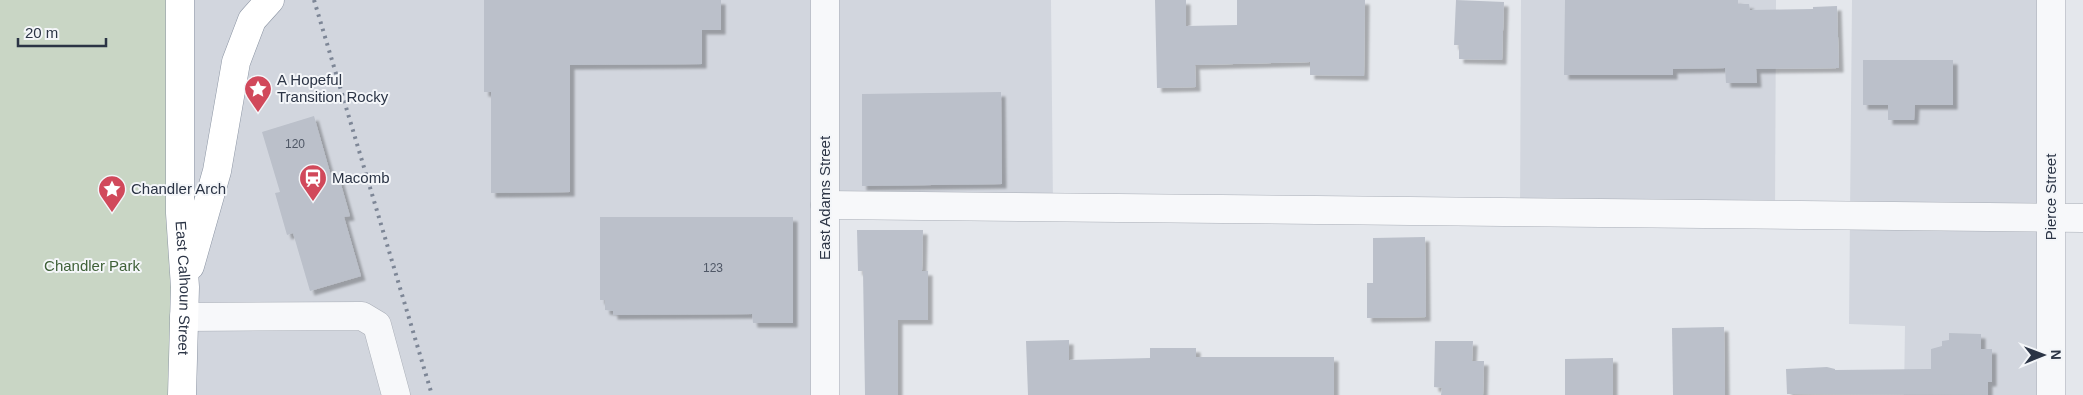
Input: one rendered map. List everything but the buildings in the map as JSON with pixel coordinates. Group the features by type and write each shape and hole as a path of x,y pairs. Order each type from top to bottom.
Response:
{"highway":[{"name":"East Calhoun Street","path":"180,0 180,213 184,287 182,395"},
{"path":"184,287 217,171 236,62 252,20 270,0"}],"street":[{"name":"East Adams Street","path":"825,0 825,395"},
{"name":"Pierce Street","path":"2051,0 2051,395"},
{"path":"825,205 2083,218"},
{"path":"184,317 362,316 377,325 396,395"}],"shaded area":[{"path":"180,0 1051,0 1053,207 825,205 825,395 179,395"},
{"path":"1521,0 1776,0 1775,215 1520,212"},
{"path":"1852,0 2051,0 2051,395 1904,395 1905,326 1849,324"}],"green space":[{"name":"Chandler Park","path":"0,0 180,0 182,395 0,395"}],"railway":[{"path":"314,0 432,395"}],"place":[{"name":"A Hopeful Transition Rocky","path":"258,113"},
{"name":"Macomb","path":"313,202"},
{"name":"Chandler Arch","path":"112,213"}]}
